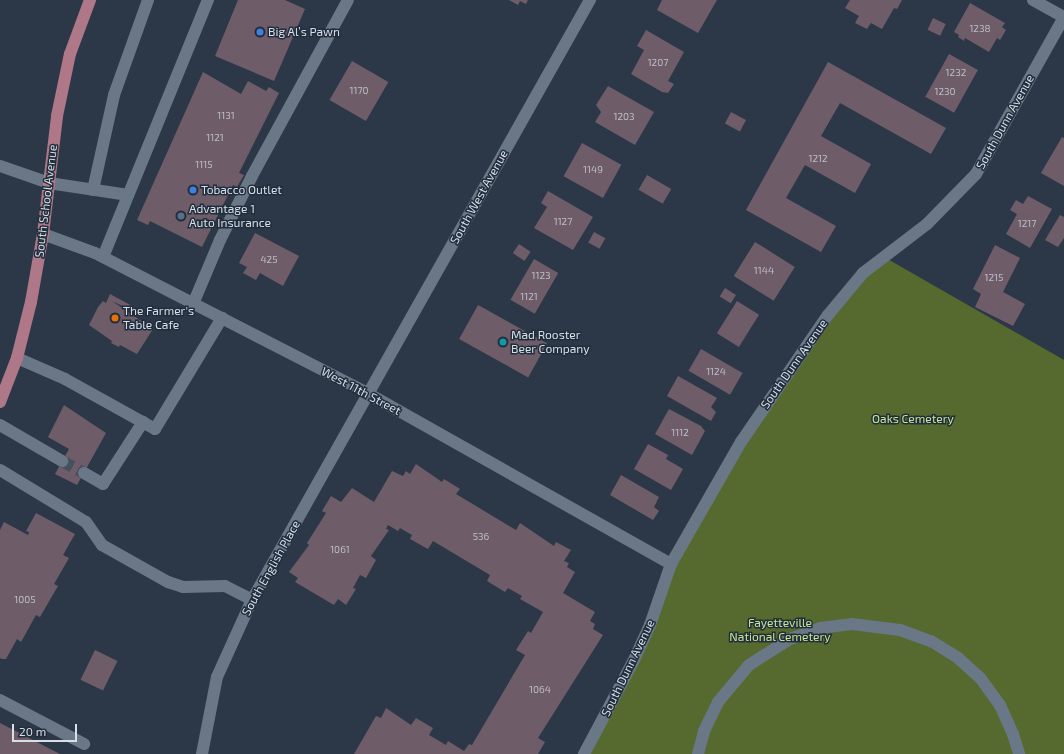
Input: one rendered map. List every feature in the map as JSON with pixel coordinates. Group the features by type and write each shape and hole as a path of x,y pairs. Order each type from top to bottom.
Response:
{"main road":[{"name":"South School Avenue","path":"0,402 17,358 31,302 43,234 57,116 70,54 90,0"}],"street":[{"path":"93,190 114,95 148,0"},
{"path":"103,257 208,0"},
{"path":"193,304 220,240 252,176 348,0"},
{"name":"South West Avenue","path":"369,394 590,0"},
{"path":"1033,0 1064,17"},
{"name":"South Dunn Avenue","path":"584,754 636,656 671,564 741,442 828,316 863,273 927,224 976,174 1064,17"},
{"path":"0,166 49,183 128,195"},
{"name":"West 11th Street","path":"43,234 103,257 369,394 671,564"},
{"path":"17,358 65,379 155,429 222,318"},
{"name":"South English Place","path":"202,754 217,677 252,600 369,394"},
{"path":"84,473 103,484 143,422"},
{"path":"0,425 62,461"},
{"path":"0,470 86,522 102,545 168,582 183,587 225,586 252,600"},
{"path":"698,754 704,731 718,702 749,665 775,646 795,637 820,628 852,624 884,626 916,635 958,658 981,679 1000,705 1013,734 1019,754"},
{"path":"0,700 84,744"}],"green space":[{"path":"884,257 1064,360 1064,754 584,754 633,662 671,564 828,315"}],"building":[{"name":"Big Al’s Pawn","path":"238,0 285,0 305,9 274,81 215,56"},
{"path":"509,0 528,0 526,4 520,1 518,5"},
{"path":"662,0 717,0 698,33 657,10"},
{"path":"850,0 902,0 897,9 894,8 882,29 871,23 867,29 855,23 859,16 845,8"},
{"path":"970,3 1005,23 1002,27 1006,30 1000,40 997,38 989,52 965,38 964,41 954,32"},
{"path":"933,18 946,24 940,36 928,30"},
{"path":"646,30 684,52 668,81 674,84 668,93 662,92 631,74 644,50 637,46"},
{"path":"949,54 978,70 954,113 925,97"},
{"path":"352,61 388,82 366,121 330,100"},
{"path":"828,62 946,128 931,154 840,103 821,136 871,164 855,193 805,165 786,198 836,226 821,252 746,210"},
{"path":"203,72 241,94 248,81 266,91 269,87 279,93 239,173 244,175 237,187 233,185 202,247 150,221 148,225 137,220"},
{"path":"608,86 654,112 635,145 595,122 601,112 596,105"},
{"path":"731,112 746,120 740,131 725,123"},
{"path":"1062,137 1064,138 1064,186 1041,173"},
{"path":"582,143 621,165 603,198 564,176"},
{"path":"647,175 671,189 663,204 638,190"},
{"path":"548,191 593,217 573,250 534,228 547,207 541,203"},
{"path":"1028,196 1052,209 1030,248 1006,234 1017,214 1010,210 1016,200 1023,204"},
{"path":"1060,215 1064,217 1064,238 1058,247 1045,240"},
{"path":"594,232 605,238 600,249 588,242"},
{"path":"255,233 299,256 283,286 260,273 256,280 243,273 247,267 239,263"},
{"path":"755,242 795,267 774,301 734,276"},
{"path":"519,244 531,252 524,261 513,253"},
{"path":"995,245 1020,258 1003,292 1025,304 1013,326 975,307 981,294 973,289"},
{"path":"534,259 558,273 535,314 510,300"},
{"path":"725,288 736,295 731,303 720,296"},
{"name":"The Farmer's Table Cafe","path":"110,294 134,307 131,310 112,301 153,329 137,354 120,345 119,347 111,343 112,341 89,325 98,307 103,301 106,303"},
{"path":"737,301 759,315 739,347 717,333"},
{"name":"Mad Rooster Beer Company","path":"478,305 547,343 528,377 459,339"},
{"path":"701,349 743,373 730,395 688,371"},
{"path":"678,376 717,398 711,407 716,412 711,421 667,396"},
{"path":"64,405 106,433 77,485 55,474 69,449 48,437"},
{"path":"669,409 701,426 705,431 692,455 655,434"},
{"path":"648,444 668,455 666,459 683,469 671,490 634,469"},
{"path":"416,464 442,482 444,479 460,489 456,494 516,530 520,523 554,546 556,542 571,550 564,561 569,563 567,567 575,572 563,593 595,612 590,621 595,624 593,629 603,635 538,738 545,742 538,754 354,754 376,716 381,718 386,708 411,725 416,718 433,728 429,735 446,745 448,741 464,751 469,744 472,745 525,655 516,650 528,631 531,633 543,612 520,599 522,596 508,588 505,592 487,581 490,575 433,541 428,549 410,539 412,535 400,528 398,531 388,525 386,529 389,530 371,556 376,560 366,578 360,575 353,588 356,589 346,605 338,599 334,605 295,582 298,578 289,572 309,545 307,543 326,513 322,511 331,496 341,502 352,488 374,502 392,471 403,476 406,471 410,474"},
{"path":"621,475 659,497 654,507 659,511 653,520 610,495"},
{"path":"36,513 75,534 63,555 69,558 54,584 58,586 40,617 36,615 21,642 17,639 6,659 2,659 0,658 0,530 4,522 28,535 29,532 26,531"},
{"path":"95,650 117,661 103,691 81,680"},
{"path":"0,723 60,754 0,754"}],"tunnel":[{"path":"62,461 84,473"}],"place":[{"name":"Big Al’s Pawn","path":"260,32"},
{"name":"Tobacco Outlet","path":"193,190"},
{"name":"Advantage 1 Auto Insurance","path":"181,216"},
{"name":"The Farmer's Table Cafe","path":"115,318"},
{"name":"Mad Rooster Beer Company","path":"503,342"}],"park label":[{"name":"Oaks Cemetery","path":"913,419"},
{"name":"Fayetteville National Cemetery","path":"780,630"}]}
